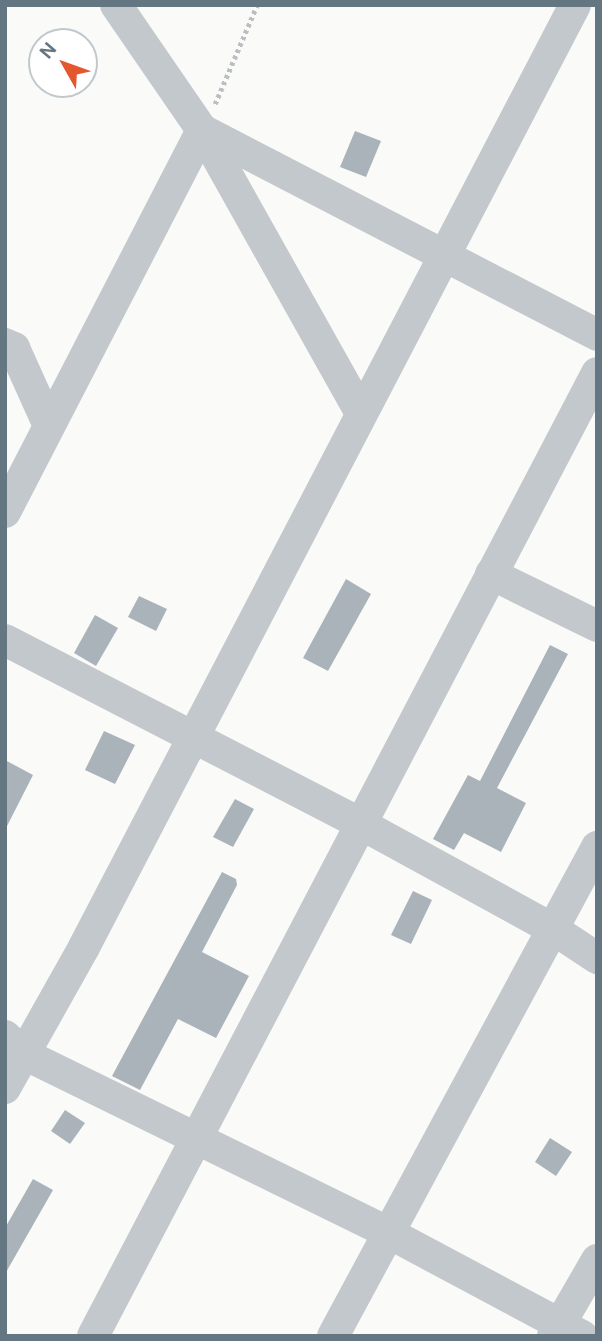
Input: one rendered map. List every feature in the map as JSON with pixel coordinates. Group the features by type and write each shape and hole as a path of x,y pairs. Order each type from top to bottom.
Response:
{"street":[{"path":"116,5 202,130 361,413"},
{"path":"5,1088 15,1045 194,734 575,5"},
{"path":"202,130 597,335"},
{"path":"5,512 202,130"},
{"path":"5,344 14,348 50,426"},
{"path":"93,1336 597,373"},
{"path":"492,574 597,626"},
{"path":"5,640 194,734 553,929 597,958"},
{"path":"333,1336 597,847"},
{"path":"15,1045 196,1139 389,1233 564,1332 597,1260"}],"path":[{"path":"202,130 237,61 257,5"}],"building":[{"path":"355,131 381,141 366,177 340,167"},
{"path":"346,579 371,594 328,671 303,658"},
{"path":"139,596 167,609 156,631 128,617"},
{"path":"95,615 118,628 96,666 74,653"},
{"path":"550,645 568,654 497,788 526,803 501,852 464,833 454,850 433,839 468,775 480,781"},
{"path":"104,731 135,745 115,784 85,770"},
{"path":"5,760 33,775 5,830"},
{"path":"235,799 254,809 233,847 213,837"},
{"path":"222,872 236,879 237,885 202,952 249,976 216,1038 178,1019 140,1090 112,1076"},
{"path":"413,891 432,900 411,944 391,935"},
{"path":"65,1110 85,1123 70,1144 51,1131"},
{"path":"550,1138 572,1152 556,1176 535,1162"},
{"path":"33,1179 53,1190 5,1274 5,1228"}]}
